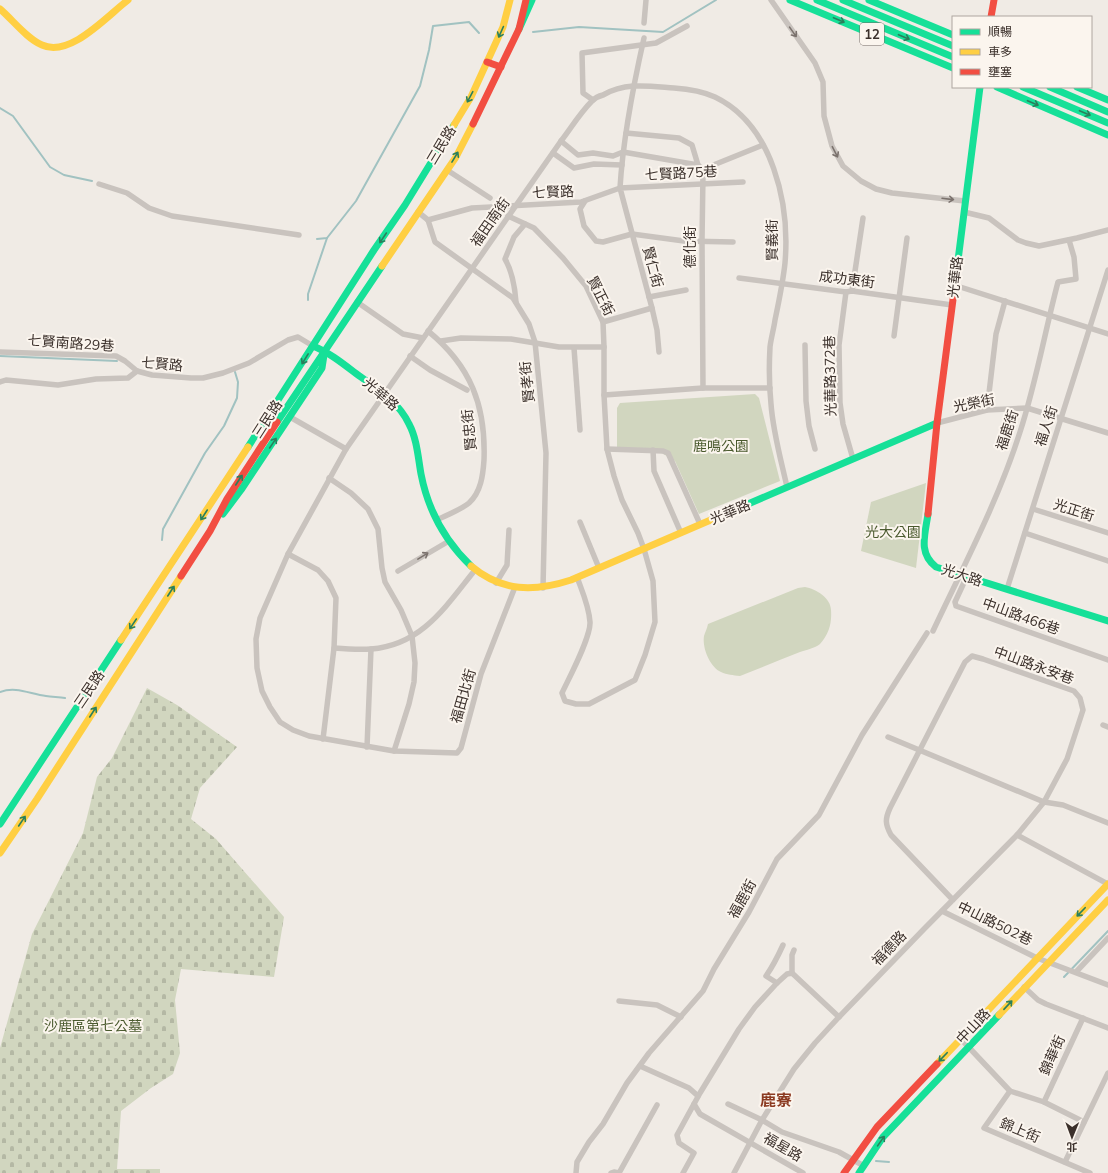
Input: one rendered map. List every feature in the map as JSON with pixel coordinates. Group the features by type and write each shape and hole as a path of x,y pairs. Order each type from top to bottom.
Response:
{"street":[{"path":"0,9 36,41 43,45 57,48 70,45 81,39 114,10 128,0"},
{"name":"三民路","path":"0,824 262,428 374,250 405,205 471,97 503,27 510,0"},
{"name":"三民路","path":"0,853 37,799 160,609 284,411 456,157 502,67 519,29 526,0"},
{"path":"519,29 532,0"},
{"path":"644,23 646,0"},
{"path":"771,0 815,63 823,82 824,116 832,146 842,166 876,189 892,193 965,201"},
{"name":"12","path":"790,0 952,68"},
{"name":"12","path":"817,0 952,57"},
{"name":"12","path":"843,0 952,46"},
{"name":"12","path":"869,0 952,35"},
{"path":"991,16 994,0"},
{"path":"593,100 583,93 582,53 656,44 687,26"},
{"path":"620,188 623,152 633,85 644,38"},
{"path":"487,62 502,67"},
{"name":"福田南街","path":"384,394 508,216 593,100 608,92 633,85"},
{"name":"賢義街","path":"633,85 685,89 705,92 716,97 743,117 753,129 763,145 779,184 784,208 786,244 783,283 770,345 770,388 773,425 787,487"},
{"name":"光華路","path":"313,346 325,351 398,406 408,422 416,441 420,473 429,504 448,541 463,560 496,583 504,586 544,588 564,583 936,423 980,88"},
{"path":"999,88 1108,135"},
{"path":"1025,88 1108,123"},
{"path":"1052,88 1108,112"},
{"path":"1079,88 1108,100"},
{"path":"626,133 679,138 692,145 698,165"},
{"path":"561,142 578,155 593,153 613,156 623,152 698,165 705,170 706,168 763,145"},
{"name":"七賢路","path":"553,153 574,168 594,164 622,165"},
{"path":"447,170 490,198"},
{"name":"德化街","path":"704,388 702,183 705,170"},
{"name":"七賢路75巷","path":"620,188 743,182"},
{"path":"99,184 127,193 149,208 172,216 299,235"},
{"name":"七賢路","path":"428,220 472,208 584,201 620,188"},
{"name":"賢仁街","path":"620,188 652,308 657,330 659,352"},
{"path":"584,201 580,209 584,226 596,241 603,242 632,234 684,241 734,242"},
{"path":"405,205 418,212 428,220"},
{"path":"964,212 989,218 1018,240 1039,246 1108,230"},
{"name":"賢正街","path":"508,216 534,228 563,258 586,286 603,322 604,395 607,449 622,500 644,549 653,582 655,622 645,655 635,680 589,704 576,704 566,701 562,694 585,643 590,623 588,607 577,577"},
{"path":"852,291 863,218"},
{"name":"賢孝街","path":"428,220 435,242 513,298 529,324 535,342 546,453 544,588"},
{"path":"516,303 514,285 509,266 505,259 514,237 524,224"},
{"path":"894,336 907,238"},
{"name":"福鹿街","path":"933,631 963,575 996,497 1020,432 1058,282 1076,279 1074,257 1069,240"},
{"name":"福人街","path":"1007,589 1108,270"},
{"name":"成功東街","path":"740,278 846,292 852,291 952,305"},
{"path":"954,285 1108,334"},
{"path":"649,297 686,290"},
{"name":"光華路372巷","path":"846,292 839,345 840,403 843,424 852,459"},
{"path":"988,410 996,334 1005,301"},
{"path":"357,302 403,334 423,338"},
{"path":"603,322 652,308"},
{"name":"賢忠街","path":"428,331 441,341 459,363 476,394 483,426 483,472 480,488 469,503 437,520"},
{"name":"七賢路","path":"0,382 6,380 58,385 96,379 128,378 137,371 152,374 203,378 223,373 249,363 288,340 298,337 313,346"},
{"path":"441,341 461,338 511,339 559,347 604,347"},
{"path":"805,345 806,401 809,426 815,449"},
{"path":"574,348 580,430"},
{"name":"三民路","path":"210,531 242,490 322,368 325,351"},
{"name":"七賢南路29巷","path":"0,352 116,356 137,371"},
{"path":"410,356 430,370 467,390"},
{"path":"604,395 704,388 770,388"},
{"name":"福田北街","path":"384,394 346,449 329,478 288,554 260,618 256,639 258,668 262,691 280,722 293,730 309,736 367,747 394,751 457,753 461,748 481,674 515,587"},
{"name":"光榮街","path":"936,423 988,410 1027,408 1108,433"},
{"path":"290,418 346,449"},
{"name":"光大路","path":"936,423 924,549 924,556 929,562 936,567 1108,621"},
{"path":"607,449 663,450 668,453 700,524"},
{"path":"653,450 654,471 681,533"},
{"path":"329,478 351,493 368,509 378,530 385,582 401,610 412,636 415,663 414,682 409,704 394,751"},
{"name":"光正街","path":"1033,509 1108,533"},
{"path":"580,522 599,568"},
{"path":"496,583 507,565 509,530"},
{"path":"1025,533 1108,561"},
{"path":"398,571 448,541"},
{"path":"288,554 318,570 328,581 336,598 334,648 324,739"},
{"path":"334,648 371,649 404,641 425,628 440,614 476,570"},
{"name":"中山路466巷","path":"963,575 955,602 956,606 1108,660"},
{"path":"148,601 160,609"},
{"name":"福鹿街","path":"576,1173 577,1162 589,1142 603,1124 627,1083 649,1053 703,991 714,969 749,912 777,859 819,815 862,735 927,633"},
{"path":"367,747 371,649"},
{"name":"中山路永安巷","path":"953,900 891,835 885,820 965,662 972,656 1074,691 1080,698 1083,710 1067,759 1044,802"},
{"path":"888,737 1044,802 1063,805 1108,823"},
{"name":"福德路","path":"734,1173 762,1120 794,1069 815,1043 942,910 1017,835 1044,802"},
{"path":"1017,835 1108,884"},
{"name":"中山路","path":"844,1173 877,1127 1108,884"},
{"name":"中山路","path":"859,1173 883,1137 1108,900"},
{"name":"中山路502巷","path":"942,910 1037,958 1108,985"},
{"path":"1076,972 1108,938"},
{"path":"777,983 766,976 774,964 783,945"},
{"path":"794,950 792,955 792,973 839,1017"},
{"path":"684,1173 694,1153 679,1143 677,1135 698,1096 738,1029 777,983 787,974 792,973"},
{"path":"1024,987 1038,1000 1108,1028"},
{"path":"619,1001 657,1005 681,1017"},
{"name":"錦華街","path":"1044,1102 1083,1018"},
{"path":"961,1039 1010,1091 1044,1102 1084,1122"},
{"path":"640,1066 689,1088 698,1096"},
{"path":"1065,1162 1108,1072"},
{"name":"錦上街","path":"1010,1091 984,1128 1090,1173"},
{"name":"福星路","path":"694,1104 700,1114 803,1173"},
{"path":"728,1104 762,1120 782,1132 839,1152 864,1166"},
{"path":"611,1173 619,1173 656,1105"}],"green space":[{"name":"鹿鳴公園","path":"755,394 759,398 780,481 699,514 675,461 660,452 617,450 617,408 620,403"},
{"name":"光大公園","path":"926,483 916,568 861,551 871,502"},
{"path":"805,587 814,590 826,598 830,606 831,619 829,628 826,636 820,644 740,676 723,673 713,666 704,646 704,636 708,624 798,588"},
{"name":"沙鹿區第七公墓","path":"147,688 177,705 237,747 200,788 191,819 216,839 284,917 274,977 181,969 175,1000 180,1053 173,1074 151,1088 121,1111 117,1169 160,1169 160,1173 0,1173 0,1048 32,934 83,833 97,777 112,758"}],"waterway":[{"path":"533,32 579,27 663,32 716,0"},
{"path":"317,239 327,238 356,201 420,86 433,26 469,22 479,33"},
{"path":"0,108 13,116 50,167 64,175 92,181"},
{"path":"308,300 308,294 327,238"},
{"path":"0,356 117,361"},
{"path":"162,540 163,529 205,453 224,426 237,398 238,382 235,372"},
{"path":"0,692 6,690 17,690 65,698"},
{"path":"1064,977 1108,931"},
{"path":"876,1161 889,1162"}],"traffic: fast":[{"path":"519,29 532,0"},
{"path":"790,0 952,68"},
{"path":"817,0 952,57"},
{"path":"843,0 952,46"},
{"path":"869,0 952,35"},
{"path":"955,284 980,88"},
{"path":"999,88 1108,135"},
{"path":"1025,88 1108,123"},
{"path":"1052,88 1108,112"},
{"path":"1079,88 1108,100"},
{"path":"248,447 374,250 405,205 454,125"},
{"path":"277,422 382,266"},
{"path":"313,346 334,358 377,389 399,408 409,424 414,436 424,487 433,512 453,546 471,566"},
{"path":"223,514 241,490 322,368 324,355"},
{"path":"720,516 937,423"},
{"path":"928,514 924,536 925,550 930,562 936,567 1108,621"},
{"path":"0,824 121,640"},
{"path":"859,1173 883,1137 999,1015"}],"traffic: slow":[{"path":"0,9 36,42 53,47 64,46 76,41 99,25 128,0"},
{"path":"454,125 471,97 503,27 510,0"},
{"path":"382,266 456,157 473,124"},
{"path":"121,640 248,447"},
{"path":"471,566 494,581 507,585 531,588 544,587 571,580 720,516"},
{"path":"0,853 37,799 181,576"},
{"path":"937,1064 1108,884"},
{"path":"999,1015 1108,900"}],"traffic: jam":[{"path":"473,124 519,29 526,0"},
{"path":"991,16 994,0"},
{"path":"487,62 501,67"},
{"path":"928,514 937,423 955,284"},
{"path":"181,576 210,531 227,499 277,422"},
{"path":"844,1173 877,1127 937,1064"}],"district":[{"name":"鹿寮","path":"776,1100"}]}
